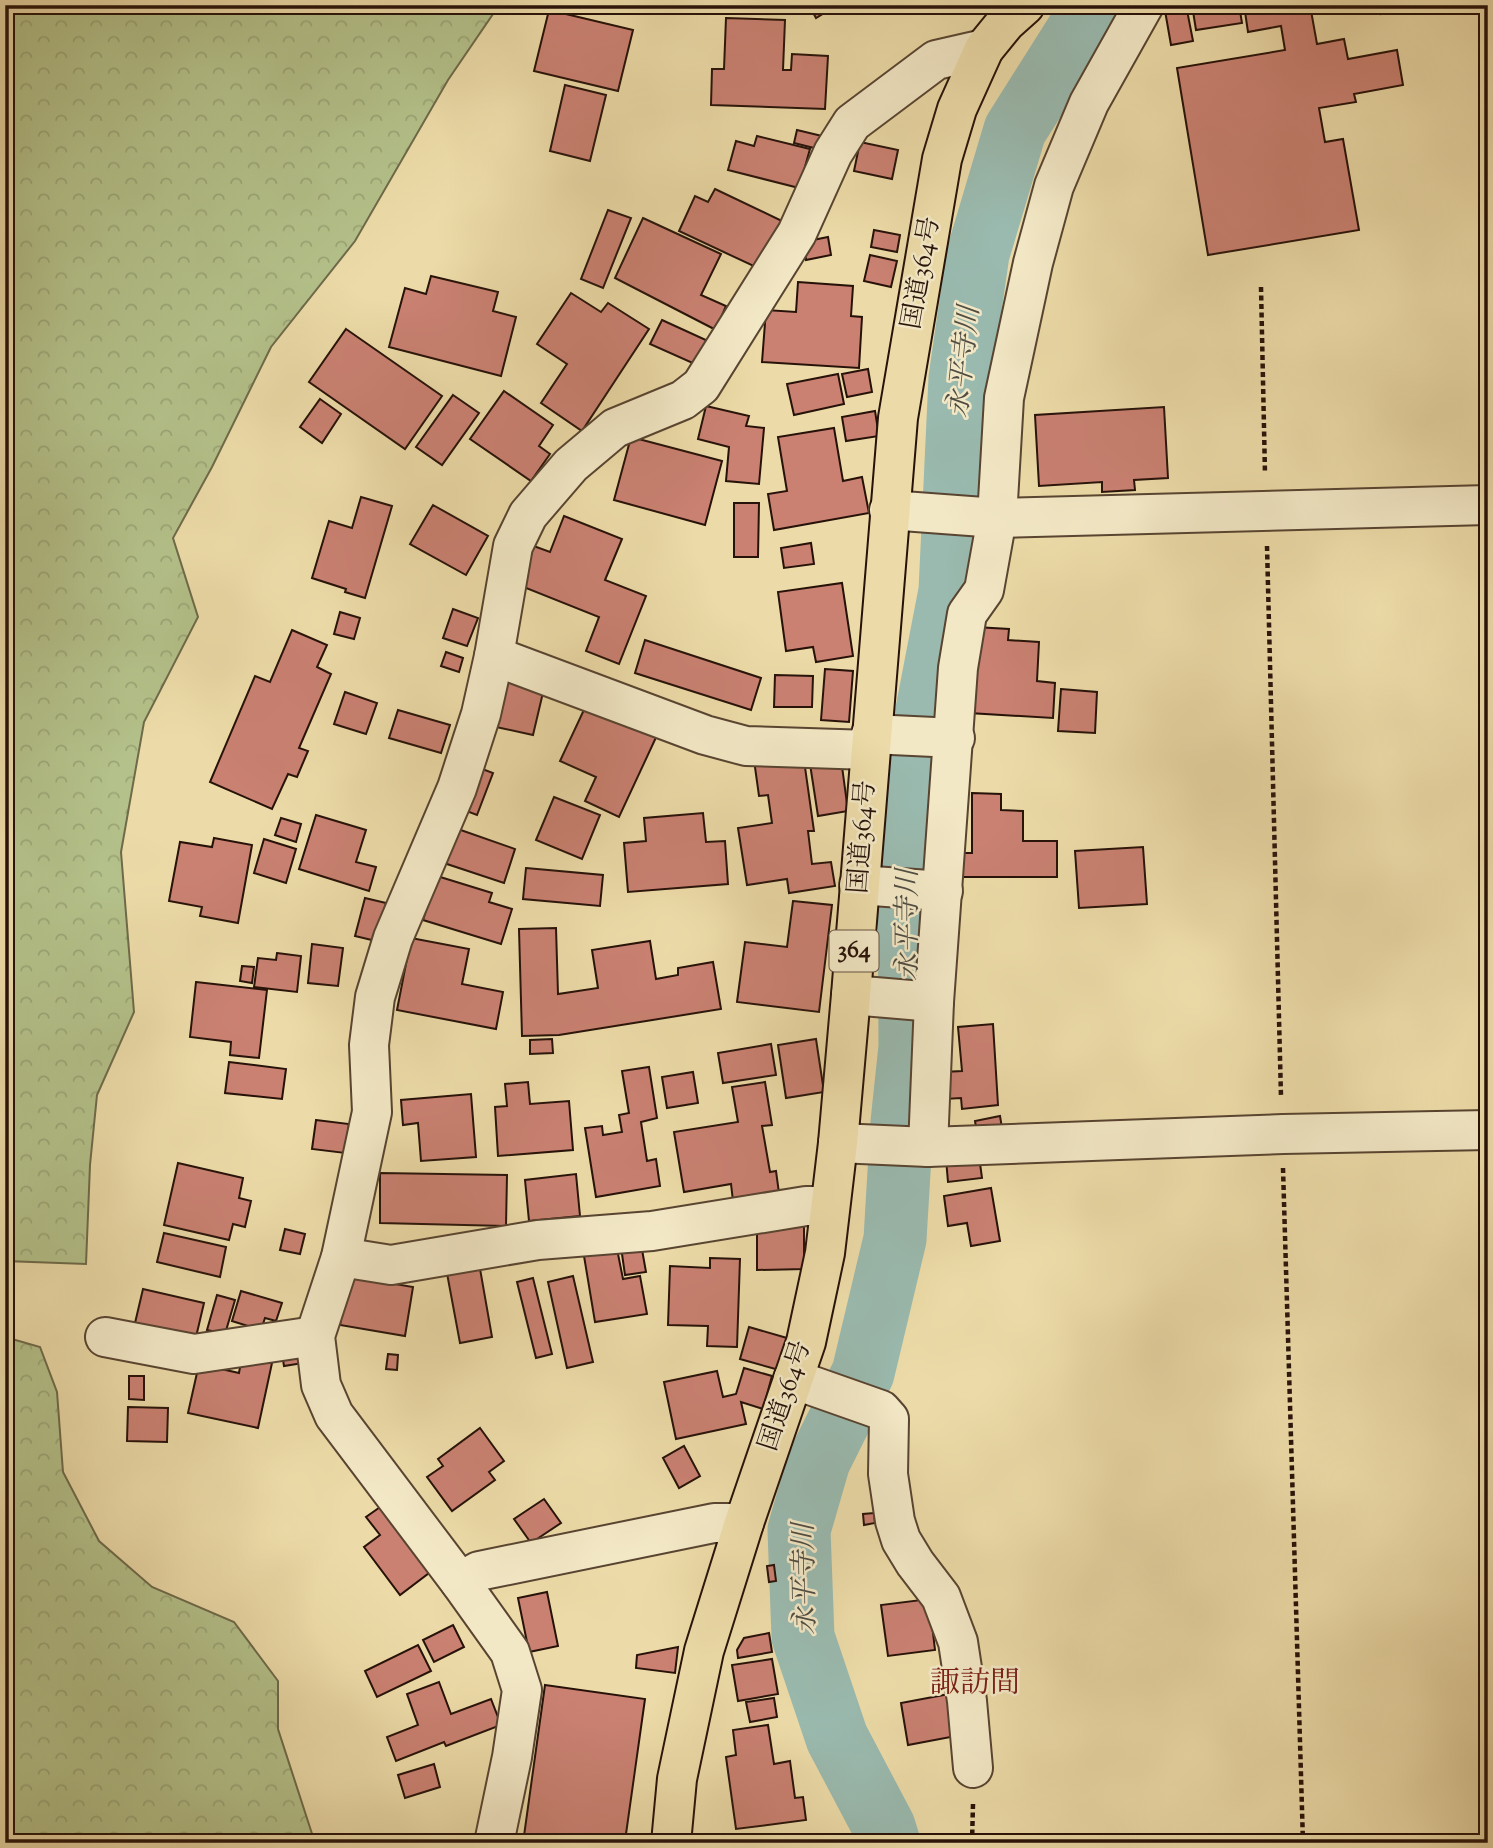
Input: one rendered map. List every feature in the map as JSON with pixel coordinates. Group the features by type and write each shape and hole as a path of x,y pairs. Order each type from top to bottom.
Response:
{"highway":[{"name":"国道364号","path":"671,1843 677,1779 704,1651 744,1523 802,1383 806,1342 825,1254 830,1206 846,1143 868,885 876,740 898,511 898,418 942,159 957,109 984,49 1006,22 1025,5"}],"street":[{"path":"923,1147 930,1002 958,668 967,614 984,590 988,517 1004,398 1033,263 1054,186 1089,103 1144,5"},
{"path":"494,1843 512,1757 522,1690 510,1652 334,1415 321,1385 315,1336 341,1257 372,1112 369,1045 375,997 393,938 457,788 481,714 513,546 528,515 570,465 615,428 682,400 701,386 797,233 833,153 852,123 936,60 984,49"},
{"path":"898,511 988,517 1488,505"},
{"path":"494,656 705,735 746,746 951,738"},
{"path":"868,885 939,891"},
{"path":"859,996 930,1002"},
{"path":"846,1143 923,1147 1283,1134 1488,1130"},
{"path":"341,1257 391,1265 538,1240 652,1231 806,1206 830,1206"},
{"path":"105,1336 194,1353 315,1336"},
{"path":"802,1383 881,1410 889,1419 888,1474 895,1521 901,1540 941,1597 958,1642 973,1768"},
{"path":"460,1582 479,1571 714,1523 744,1523"}],"path":[{"path":"1261,287 1303,1843"}],"green space":[{"path":"5,5 493,5 495,11 448,80 355,241 271,347 212,467 173,538 198,617 144,722 121,852 134,1012 97,1095 90,1165 86,1264 5,1261"},
{"path":"5,1337 40,1347 57,1392 63,1472 99,1541 152,1587 234,1622 278,1681 278,1729 315,1843 5,1843"}],"building":[{"path":"809,5 837,5 816,18"},
{"path":"1164,5 1186,5 1193,41 1171,45"},
{"path":"1192,5 1239,5 1242,23 1196,30"},
{"path":"1244,5 1310,5 1317,44 1344,39 1348,59 1397,50 1403,85 1354,94 1356,102 1319,108 1325,142 1343,139 1359,230 1208,255 1177,68 1285,50 1281,26 1248,32"},
{"path":"1380,5 1428,5 1381,14"},
{"path":"549,10 633,30 618,91 534,71"},
{"path":"726,18 785,20 783,70 791,70 792,54 828,56 825,109 711,105 712,69 724,69"},
{"path":"565,85 606,95 590,161 550,151"},
{"path":"797,130 822,136 818,149 794,143"},
{"path":"757,136 810,149 799,188 728,170 736,141 754,146"},
{"path":"860,142 898,150 892,179 854,171"},
{"path":"715,189 782,221 760,269 679,231 695,196 708,202"},
{"path":"608,210 631,218 603,288 581,279"},
{"path":"643,218 721,254 701,295 726,306 716,330 615,278"},
{"path":"874,230 900,235 897,252 871,247"},
{"path":"828,237 831,255 806,260 803,242"},
{"path":"870,255 897,261 891,287 864,281"},
{"path":"431,276 498,292 493,311 516,317 501,376 389,347 405,288 426,294"},
{"path":"798,282 853,286 851,316 862,317 859,368 762,362 766,310 796,312"},
{"path":"571,293 601,312 608,303 649,329 582,431 541,403 567,364 537,344"},
{"path":"662,320 708,341 697,365 650,344"},
{"path":"346,329 442,396 405,449 309,382"},
{"path":"868,369 872,392 847,397 842,374"},
{"path":"838,374 844,404 794,415 787,384"},
{"path":"504,391 553,425 539,446 550,454 531,481 470,439"},
{"path":"453,395 479,413 442,465 416,447"},
{"path":"320,399 341,414 322,443 300,427"},
{"path":"706,406 749,416 746,426 764,428 759,484 726,481 729,447 698,439"},
{"path":"1164,407 1168,478 1134,480 1135,490 1102,492 1102,482 1039,486 1035,415"},
{"path":"875,411 879,436 846,441 842,417"},
{"path":"834,428 843,481 862,477 869,513 774,530 768,494 787,491 778,437"},
{"path":"631,437 722,461 705,525 614,500"},
{"path":"361,497 392,506 365,598 312,578 329,521 352,528"},
{"path":"734,503 759,503 758,557 734,557"},
{"path":"433,505 488,536 466,575 410,544"},
{"path":"564,516 622,539 605,580 646,596 619,664 586,651 599,617 516,584 531,545 550,552"},
{"path":"811,543 814,564 784,568 781,548"},
{"path":"842,583 853,656 816,662 813,647 786,651 778,592"},
{"path":"453,609 478,618 467,646 443,638"},
{"path":"340,612 360,618 354,639 334,634"},
{"path":"975,627 1009,629 1008,640 1039,642 1037,681 1055,683 1053,718 969,713"},
{"path":"292,630 327,645 317,667 331,674 299,748 308,751 297,777 288,774 272,809 210,782 255,676 270,682"},
{"path":"645,640 761,678 751,710 635,673"},
{"path":"446,652 463,658 459,672 441,666"},
{"path":"825,669 853,671 849,722 821,720"},
{"path":"508,675 545,684 533,735 496,727"},
{"path":"775,675 813,676 812,707 774,707"},
{"path":"1061,689 1097,692 1095,733 1058,731"},
{"path":"345,692 377,703 366,734 334,724"},
{"path":"589,699 659,731 619,817 585,801 596,777 560,761"},
{"path":"398,710 450,725 441,753 389,738"},
{"path":"803,753 814,831 808,831 812,864 831,862 835,886 789,893 787,879 747,885 738,828 772,823 768,795 759,796 754,760"},
{"path":"841,759 848,811 818,816 810,764"},
{"path":"477,767 493,773 477,815 461,809"},
{"path":"972,793 1001,794 1001,810 1023,811 1023,841 1057,841 1057,877 960,877 960,853 972,853"},
{"path":"554,797 600,815 582,859 536,840"},
{"path":"703,813 706,842 725,841 728,884 628,892 624,843 646,841 644,818"},
{"path":"316,815 366,830 356,862 376,867 369,891 299,869"},
{"path":"281,818 301,824 296,842 275,835"},
{"path":"455,828 515,849 504,883 444,863"},
{"path":"214,838 252,845 238,923 200,916 202,907 169,901 180,842 212,847"},
{"path":"264,839 296,849 286,883 254,873"},
{"path":"1143,847 1147,904 1079,908 1075,851"},
{"path":"526,868 603,875 600,906 523,899"},
{"path":"437,876 492,893 489,902 512,909 501,944 423,920"},
{"path":"365,898 386,903 376,941 355,936"},
{"path":"793,901 832,905 819,1012 737,1002 745,942 787,947"},
{"path":"556,928 558,994 598,988 592,950 650,941 656,979 678,975 678,968 713,962 721,1009 559,1035 522,1036 519,929"},
{"path":"411,938 469,949 462,984 503,992 496,1029 397,1010"},
{"path":"312,944 343,948 338,986 308,983"},
{"path":"277,953 301,956 297,992 254,987 258,958 276,960"},
{"path":"242,966 254,967 252,983 240,981"},
{"path":"196,982 267,990 259,1058 230,1055 231,1042 190,1037"},
{"path":"993,1024 998,1105 962,1109 961,1098 945,1099 943,1072 962,1071 958,1027"},
{"path":"552,1039 553,1053 530,1054 530,1040"},
{"path":"816,1039 824,1092 786,1098 778,1045"},
{"path":"771,1044 776,1075 723,1083 718,1053"},
{"path":"229,1062 286,1069 282,1099 225,1093"},
{"path":"649,1067 657,1118 641,1122 647,1161 656,1159 660,1186 596,1197 585,1128 602,1126 603,1135 622,1132 619,1115 629,1113 622,1071"},
{"path":"693,1072 698,1103 667,1108 662,1077"},
{"path":"528,1082 530,1104 569,1101 573,1150 498,1156 495,1107 507,1106 505,1084"},
{"path":"765,1082 772,1125 762,1126 770,1172 776,1171 779,1193 733,1201 731,1184 684,1192 674,1132 738,1122 732,1087"},
{"path":"471,1094 476,1157 421,1161 418,1123 403,1125 401,1100"},
{"path":"1000,1116 1002,1128 977,1133 975,1121"},
{"path":"316,1120 349,1124 345,1153 312,1149"},
{"path":"979,1156 982,1178 948,1182 946,1159"},
{"path":"178,1163 243,1178 239,1198 251,1201 245,1227 233,1224 229,1240 164,1225"},
{"path":"380,1173 507,1175 506,1226 380,1223"},
{"path":"576,1174 580,1216 529,1221 525,1180"},
{"path":"991,1188 1000,1241 971,1246 967,1223 948,1226 944,1196"},
{"path":"757,1226 804,1226 804,1269 757,1270"},
{"path":"285,1229 305,1234 300,1254 280,1250"},
{"path":"164,1233 226,1247 220,1277 157,1262"},
{"path":"616,1244 623,1279 640,1276 647,1314 595,1322 583,1250"},
{"path":"641,1244 646,1272 625,1275 621,1247"},
{"path":"710,1258 740,1259 737,1347 707,1346 708,1326 668,1325 670,1266 710,1268"},
{"path":"479,1263 492,1337 460,1343 446,1268"},
{"path":"348,1276 413,1287 405,1336 340,1325"},
{"path":"573,1276 593,1362 567,1368 548,1282"},
{"path":"533,1278 552,1354 536,1358 517,1282"},
{"path":"143,1289 204,1303 196,1337 135,1323"},
{"path":"241,1291 282,1303 276,1321 265,1318 261,1330 232,1321"},
{"path":"217,1295 235,1300 225,1334 207,1330"},
{"path":"749,1327 787,1338 779,1370 740,1359"},
{"path":"300,1346 303,1363 284,1366 281,1348"},
{"path":"388,1354 398,1355 397,1370 386,1369"},
{"path":"242,1356 272,1363 258,1428 188,1413 199,1364 239,1373"},
{"path":"744,1368 772,1376 763,1409 741,1402 746,1424 676,1439 664,1382 717,1371 723,1397 736,1394"},
{"path":"129,1376 144,1376 144,1400 129,1399"},
{"path":"128,1407 168,1408 167,1442 127,1441"},
{"path":"480,1428 504,1461 489,1472 495,1480 452,1511 427,1477 443,1466 438,1459"},
{"path":"684,1446 700,1476 679,1488 663,1458"},
{"path":"544,1499 561,1523 531,1543 514,1519"},
{"path":"383,1505 433,1570 400,1595 364,1547 380,1535 366,1517"},
{"path":"874,1513 875,1523 864,1525 863,1514"},
{"path":"774,1565 776,1581 769,1582 767,1566"},
{"path":"547,1592 558,1646 529,1652 518,1598"},
{"path":"929,1599 935,1650 888,1656 881,1605"},
{"path":"453,1625 464,1647 434,1662 423,1640"},
{"path":"769,1633 772,1652 738,1658 737,1650 744,1638"},
{"path":"418,1645 431,1671 377,1697 365,1671"},
{"path":"678,1647 675,1673 636,1668 637,1655"},
{"path":"772,1659 778,1694 738,1701 732,1665"},
{"path":"439,1682 451,1714 491,1699 501,1725 446,1746 444,1742 396,1761 387,1737 418,1725 407,1694"},
{"path":"545,1685 645,1699 626,1834 633,1835 631,1843 523,1843"},
{"path":"949,1694 956,1736 908,1745 901,1703"},
{"path":"774,1698 777,1717 750,1722 746,1702"},
{"path":"768,1725 774,1764 790,1761 795,1798 803,1797 806,1820 736,1829 726,1757 736,1755 733,1730"},
{"path":"434,1764 440,1787 405,1798 398,1775"}],"waterway":[{"name":"永平寺川","path":"889,1843 884,1827 837,1738 803,1637 799,1530 819,1461 863,1373 895,1239 902,1122 910,1047 909,856 917,762 950,591 960,378 978,254 1015,130 1094,5"}],"district":[{"name":"諏訪間","path":"975,1684"}]}
